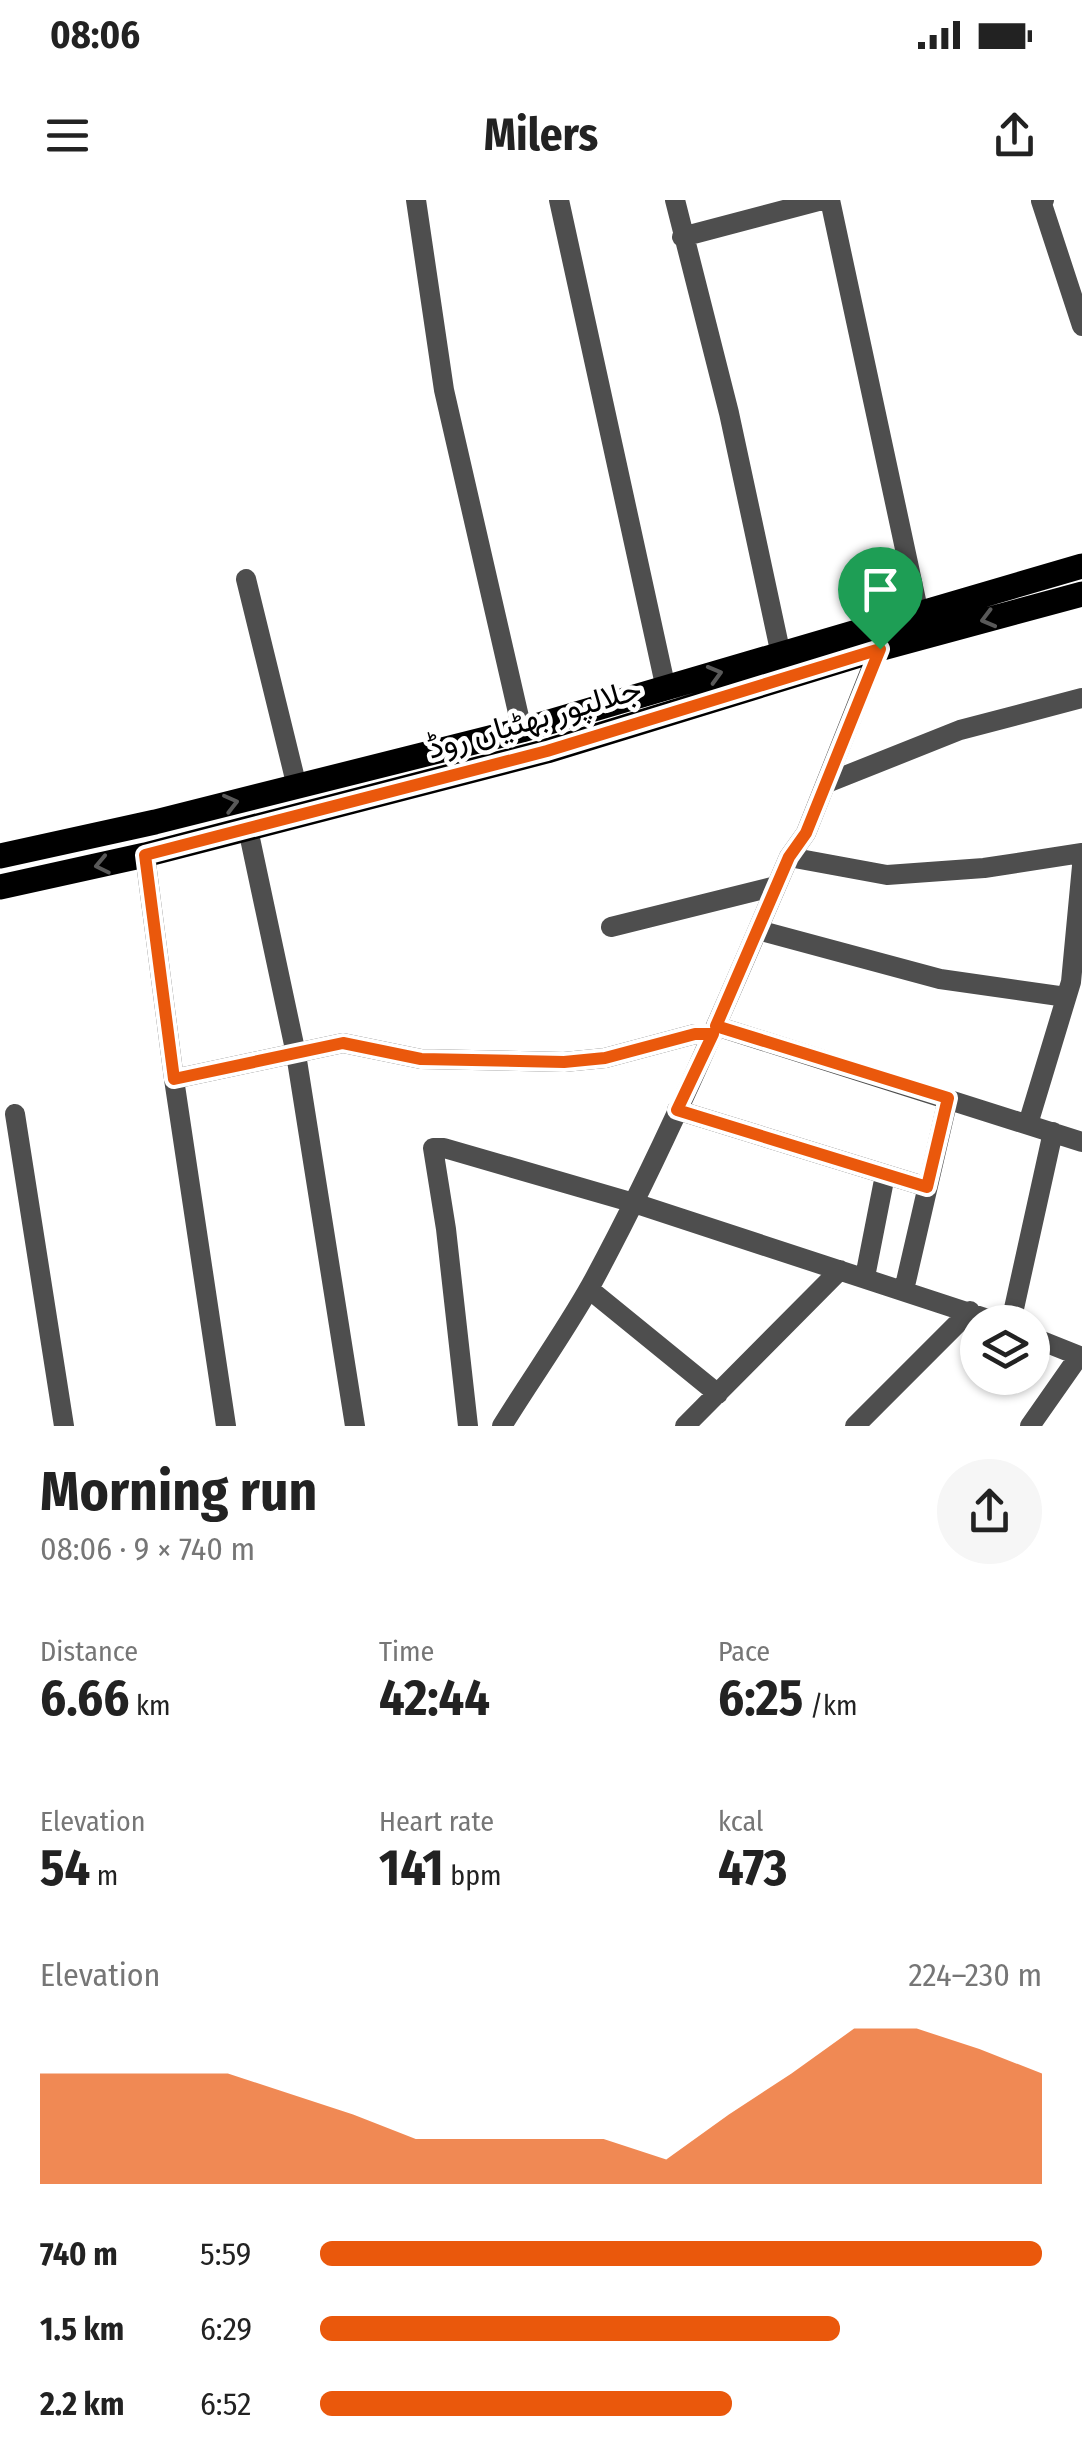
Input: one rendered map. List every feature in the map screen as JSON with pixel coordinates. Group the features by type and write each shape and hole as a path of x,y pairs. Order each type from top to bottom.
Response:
{"main road":[{"name":"جلالپور بھٹیاں روڈ","path":"0,856 522,730 1082,566"},
{"name":"جلالپور بھٹیاں روڈ","path":"0,888 145,855 547,751 880,649 1082,594"}],"street":[{"path":"416,200 444,390 522,730"},
{"path":"558,200 666,688"},
{"path":"675,200 729,413 782,655"},
{"path":"682,237 778,206 822,200"},
{"path":"830,200 919,614"},
{"path":"1044,200 1082,326"},
{"path":"246,578 296,787"},
{"path":"502,1426 589,1289 634,1203 789,857 806,833 880,649"},
{"path":"827,782 960,730 1082,698"},
{"path":"248,828 296,1054 355,1426"},
{"path":"789,857 887,875 984,868 1082,853"},
{"path":"145,855 226,1426"},
{"path":"1028,1124 1073,988 1082,866"},
{"path":"612,927 776,886"},
{"path":"758,930 940,979 1073,988"},
{"path":"174,1079 343,1043 421,1059 564,1062 605,1058 714,1030 948,1098 1082,1142"},
{"path":"904,1290 948,1098"},
{"path":"677,1110 927,1187"},
{"path":"15,1114 64,1426"},
{"path":"1015,1305 1053,1132"},
{"path":"468,1426 434,1148 634,1203 960,1308"},
{"path":"866,1277 885,1175"},
{"path":"685,1426 840,1270"},
{"path":"589,1289 718,1394"},
{"path":"855,1426 960,1321"},
{"path":"1030,1426 1081,1357 1050,1344"}],"route":[{"path":"880,649 806,833 789,857 716,1026 948,1098 927,1187 677,1110 713,1034 695,1034 605,1058 564,1062 421,1059 343,1043 174,1079 145,855 547,751 880,649"}]}
